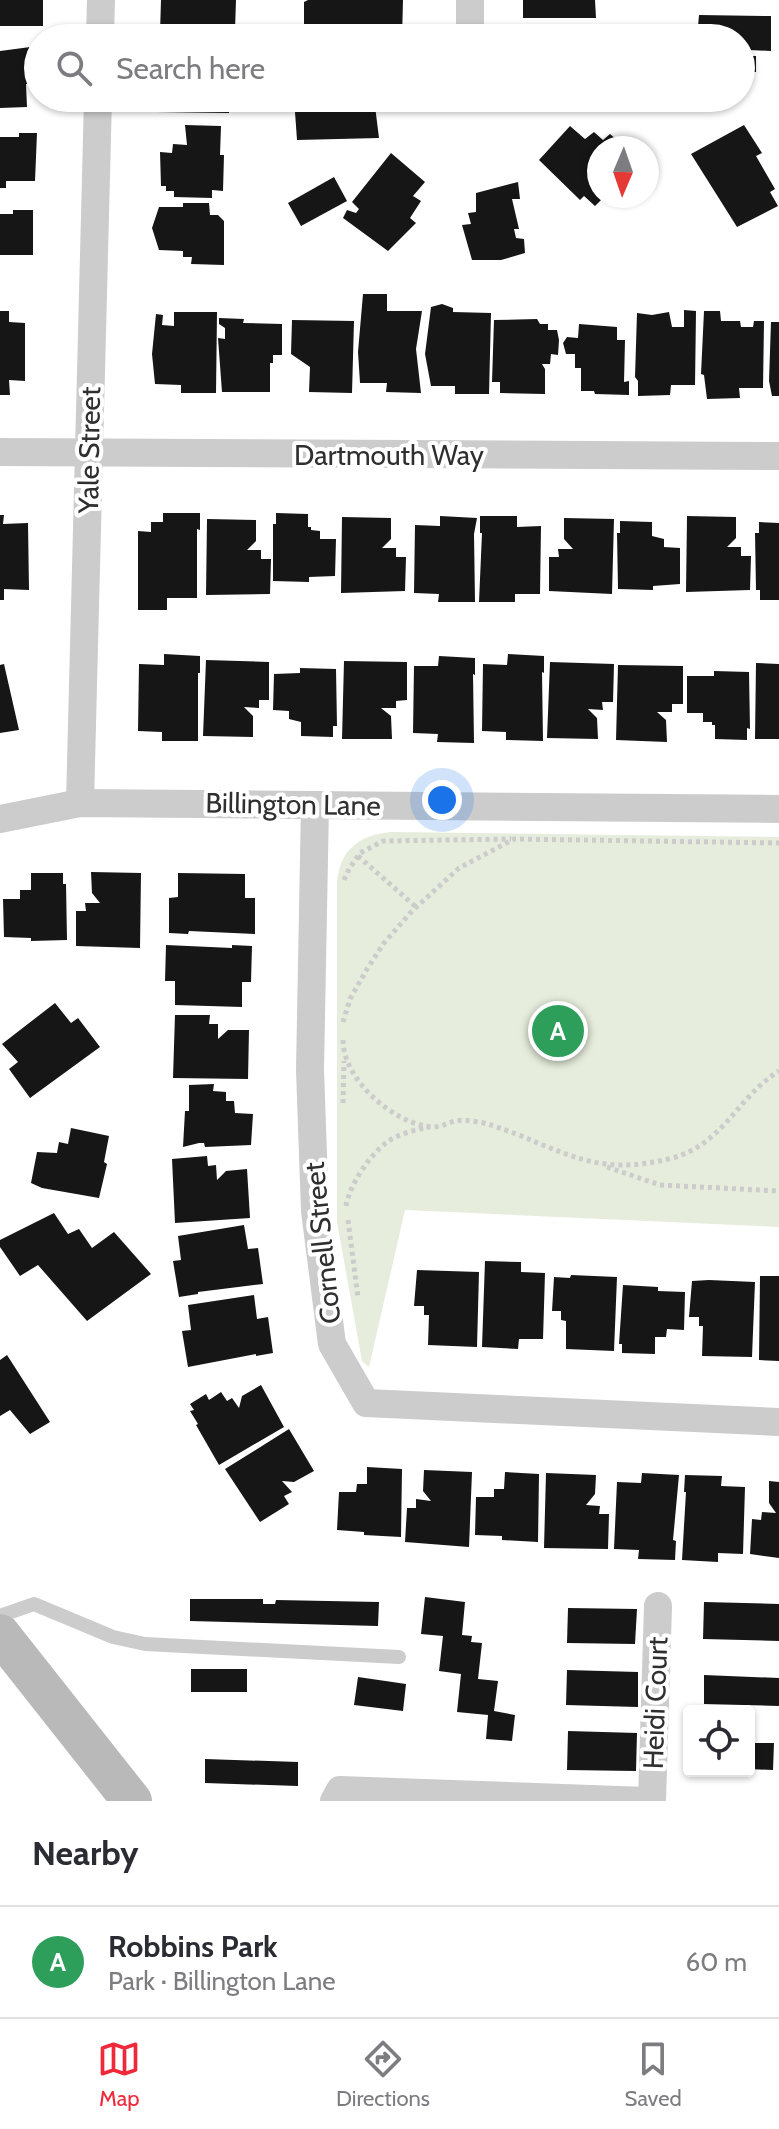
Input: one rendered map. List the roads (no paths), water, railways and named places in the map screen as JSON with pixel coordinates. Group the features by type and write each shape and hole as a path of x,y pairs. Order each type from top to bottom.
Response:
{"main road":[{"path":"0,1634 132,1801"}],"street":[{"path":"100,24 101,0"},
{"path":"470,0 470,24"},
{"name":"Yale Street","path":"80,803 98,112"},
{"name":"Dartmouth Way","path":"0,452 779,456"},
{"name":"Billington Lane","path":"0,819 80,803 779,809"},
{"name":"Cornell Street","path":"315,805 310,1070 315,1211 332,1344 366,1403 779,1422"},
{"name":"Heidi Court","path":"649,1801 658,1606"},
{"path":"334,1801 340,1790 649,1801"}],"lane":[{"path":"0,1616 34,1604 113,1637 145,1644 399,1657"}],"place":[{"name":"Robbins Park","path":"558,1031"}]}
